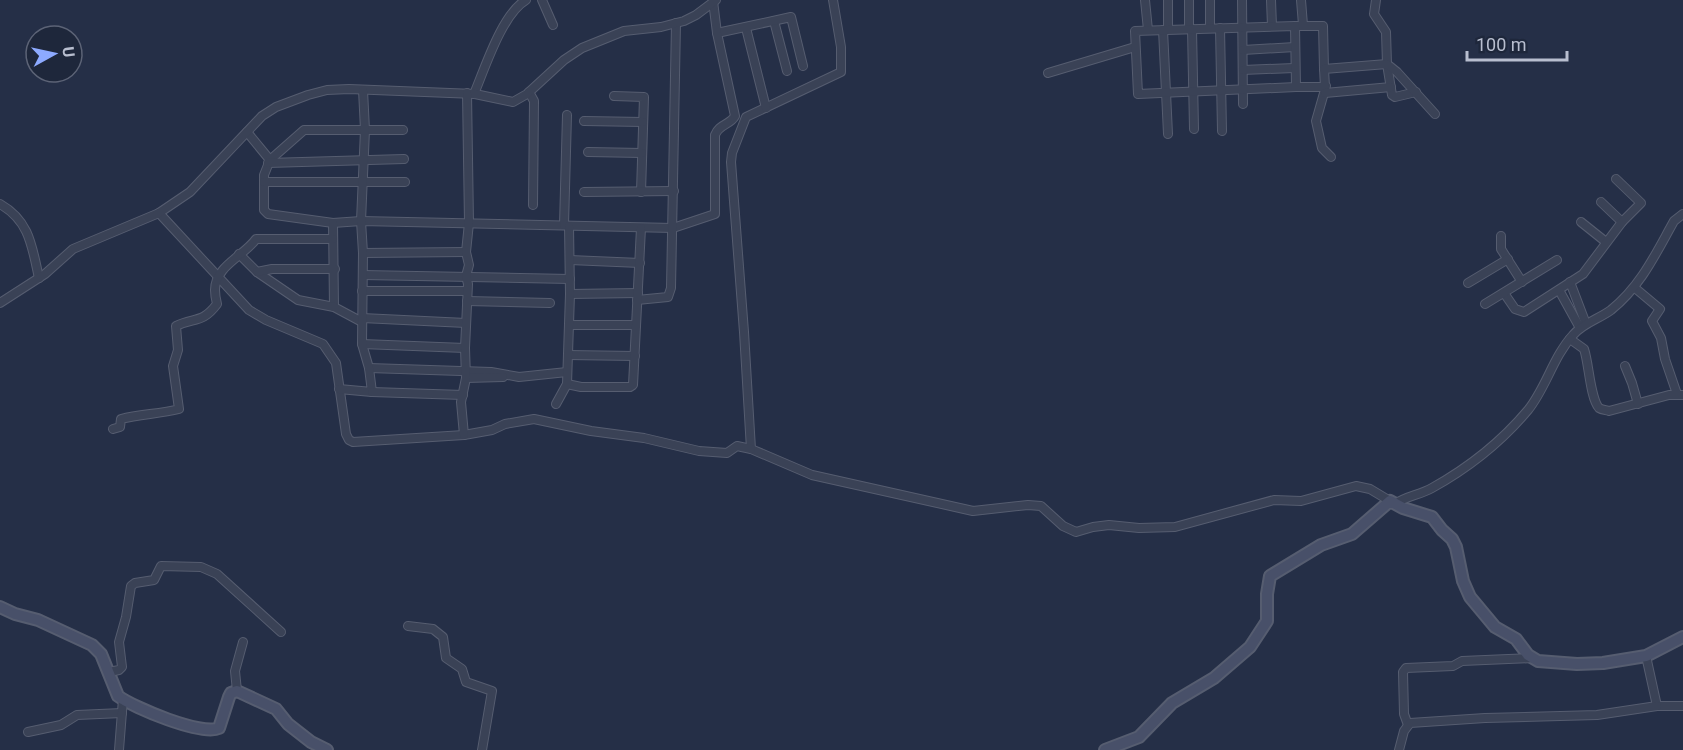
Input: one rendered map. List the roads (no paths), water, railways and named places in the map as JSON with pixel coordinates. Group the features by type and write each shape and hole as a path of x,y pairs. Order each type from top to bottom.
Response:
{"street":[{"path":"464,435 461,402 466,374 470,94 493,44 518,6 526,0"},
{"path":"542,0 553,25"},
{"path":"751,449 731,158 746,117 841,72 841,47 833,0"},
{"path":"1145,0 1148,30"},
{"path":"1168,0 1166,30 1168,134"},
{"path":"1189,0 1194,129"},
{"path":"1210,0 1210,28"},
{"path":"1242,0 1243,104"},
{"path":"1271,0 1272,26"},
{"path":"1296,87 1295,47 1301,0"},
{"path":"1376,0 1374,14 1386,32 1387,64 1393,97 1416,92"},
{"path":"0,303 39,278 58,263 66,253 159,213 190,192 268,111 285,103 327,90 470,94 513,102 529,92 564,60 582,48 624,31 676,23 696,15 715,1"},
{"path":"403,130 304,130 269,162 264,182 265,213 333,222 641,228 673,228 713,215 716,211 715,135 719,128 732,121 735,113 717,33 715,1"},
{"path":"717,33 791,17 803,66"},
{"path":"774,21 787,71"},
{"path":"570,294 669,295 674,191 676,23"},
{"path":"1331,157 1320,144 1316,121 1325,89 1323,26 1135,31 1138,94 1296,87 1325,89 1391,87"},
{"path":"746,28 766,108"},
{"path":"1220,28 1222,131"},
{"path":"1048,73 1135,47"},
{"path":"1242,50 1295,47"},
{"path":"1324,69 1387,64 1392,66 1434,114"},
{"path":"1243,70 1294,68"},
{"path":"363,90 365,129 361,221 362,344 369,368 372,392"},
{"path":"529,92 534,101 533,205"},
{"path":"614,96 644,97 641,192"},
{"path":"556,404 567,384 570,324 570,260 566,225 567,115"},
{"path":"584,121 644,122"},
{"path":"248,132 269,162"},
{"path":"588,152 642,153"},
{"path":"269,162 405,159"},
{"path":"1504,292 1515,309 1524,312 1582,274 1622,222 1641,203 1616,179"},
{"path":"264,182 405,182"},
{"path":"584,192 674,191"},
{"path":"1601,202 1622,222"},
{"path":"0,204 12,211 25,226 39,278"},
{"path":"159,213 249,310 266,320 323,344 336,363 346,434 349,440 354,442 464,435 534,419 591,431 644,438 699,451 727,453 737,446 751,449 812,475 973,512 1028,505 1041,506 1063,526 1076,532 1109,525 1139,528 1175,527 1274,500 1301,501 1363,486 1392,502 1432,517 1452,539 1456,547 1465,587 1470,597 1495,627 1516,639 1533,658 1548,663 1604,663 1646,656 1683,637"},
{"path":"1105,750 1139,737 1172,703 1214,678 1250,647 1264,628 1266,621 1270,576 1306,553 1352,534 1392,502 1418,495 1440,484 1493,446 1527,410 1570,339 1583,326 1612,309 1635,288 1674,221 1683,214"},
{"path":"333,222 334,307"},
{"path":"1581,222 1606,242"},
{"path":"567,384 581,387 630,387 633,385 641,228"},
{"path":"1501,236 1501,249 1522,282"},
{"path":"113,429 120,427 121,419 179,409 173,366 178,350 176,326 203,319 216,306 215,288 218,276 256,239 333,239"},
{"path":"363,253 466,252"},
{"path":"239,254 257,272 298,300 334,307 362,320 466,323"},
{"path":"1468,283 1508,259"},
{"path":"570,260 640,263"},
{"path":"1485,304 1557,260"},
{"path":"257,272 282,269 335,269"},
{"path":"363,275 570,279"},
{"path":"1570,282 1583,326"},
{"path":"1570,339 1584,349 1592,390 1599,408 1609,411 1680,395 1665,359 1661,338 1652,321 1660,309 1635,288"},
{"path":"1558,290 1583,326"},
{"path":"362,291 466,291"},
{"path":"467,301 550,303"},
{"path":"570,324 636,325"},
{"path":"362,344 465,348"},
{"path":"568,356 635,356"},
{"path":"1624,366 1638,404"},
{"path":"369,368 466,374 491,372 519,376 567,372"},
{"path":"339,389 464,395"},
{"path":"109,672 122,667 119,642 131,586 154,579 161,567 201,567 218,574 281,632"},
{"path":"0,607 38,620 92,645 101,654 117,694 123,699 179,724 213,731 219,728 231,693 237,691 276,709 288,724 311,742 327,750"},
{"path":"408,626 434,629 443,637 446,658 462,669 466,682 492,691 482,750"},
{"path":"237,691 235,671 243,642"},
{"path":"1646,656 1658,706"},
{"path":"1408,725 1404,712 1403,672 1406,668 1455,665 1462,661 1533,658"},
{"path":"119,750 123,699"},
{"path":"1400,750 1404,731 1408,725 1420,722 1597,715 1658,706 1683,706"},
{"path":"28,732 61,725 77,715 122,713"}]}
